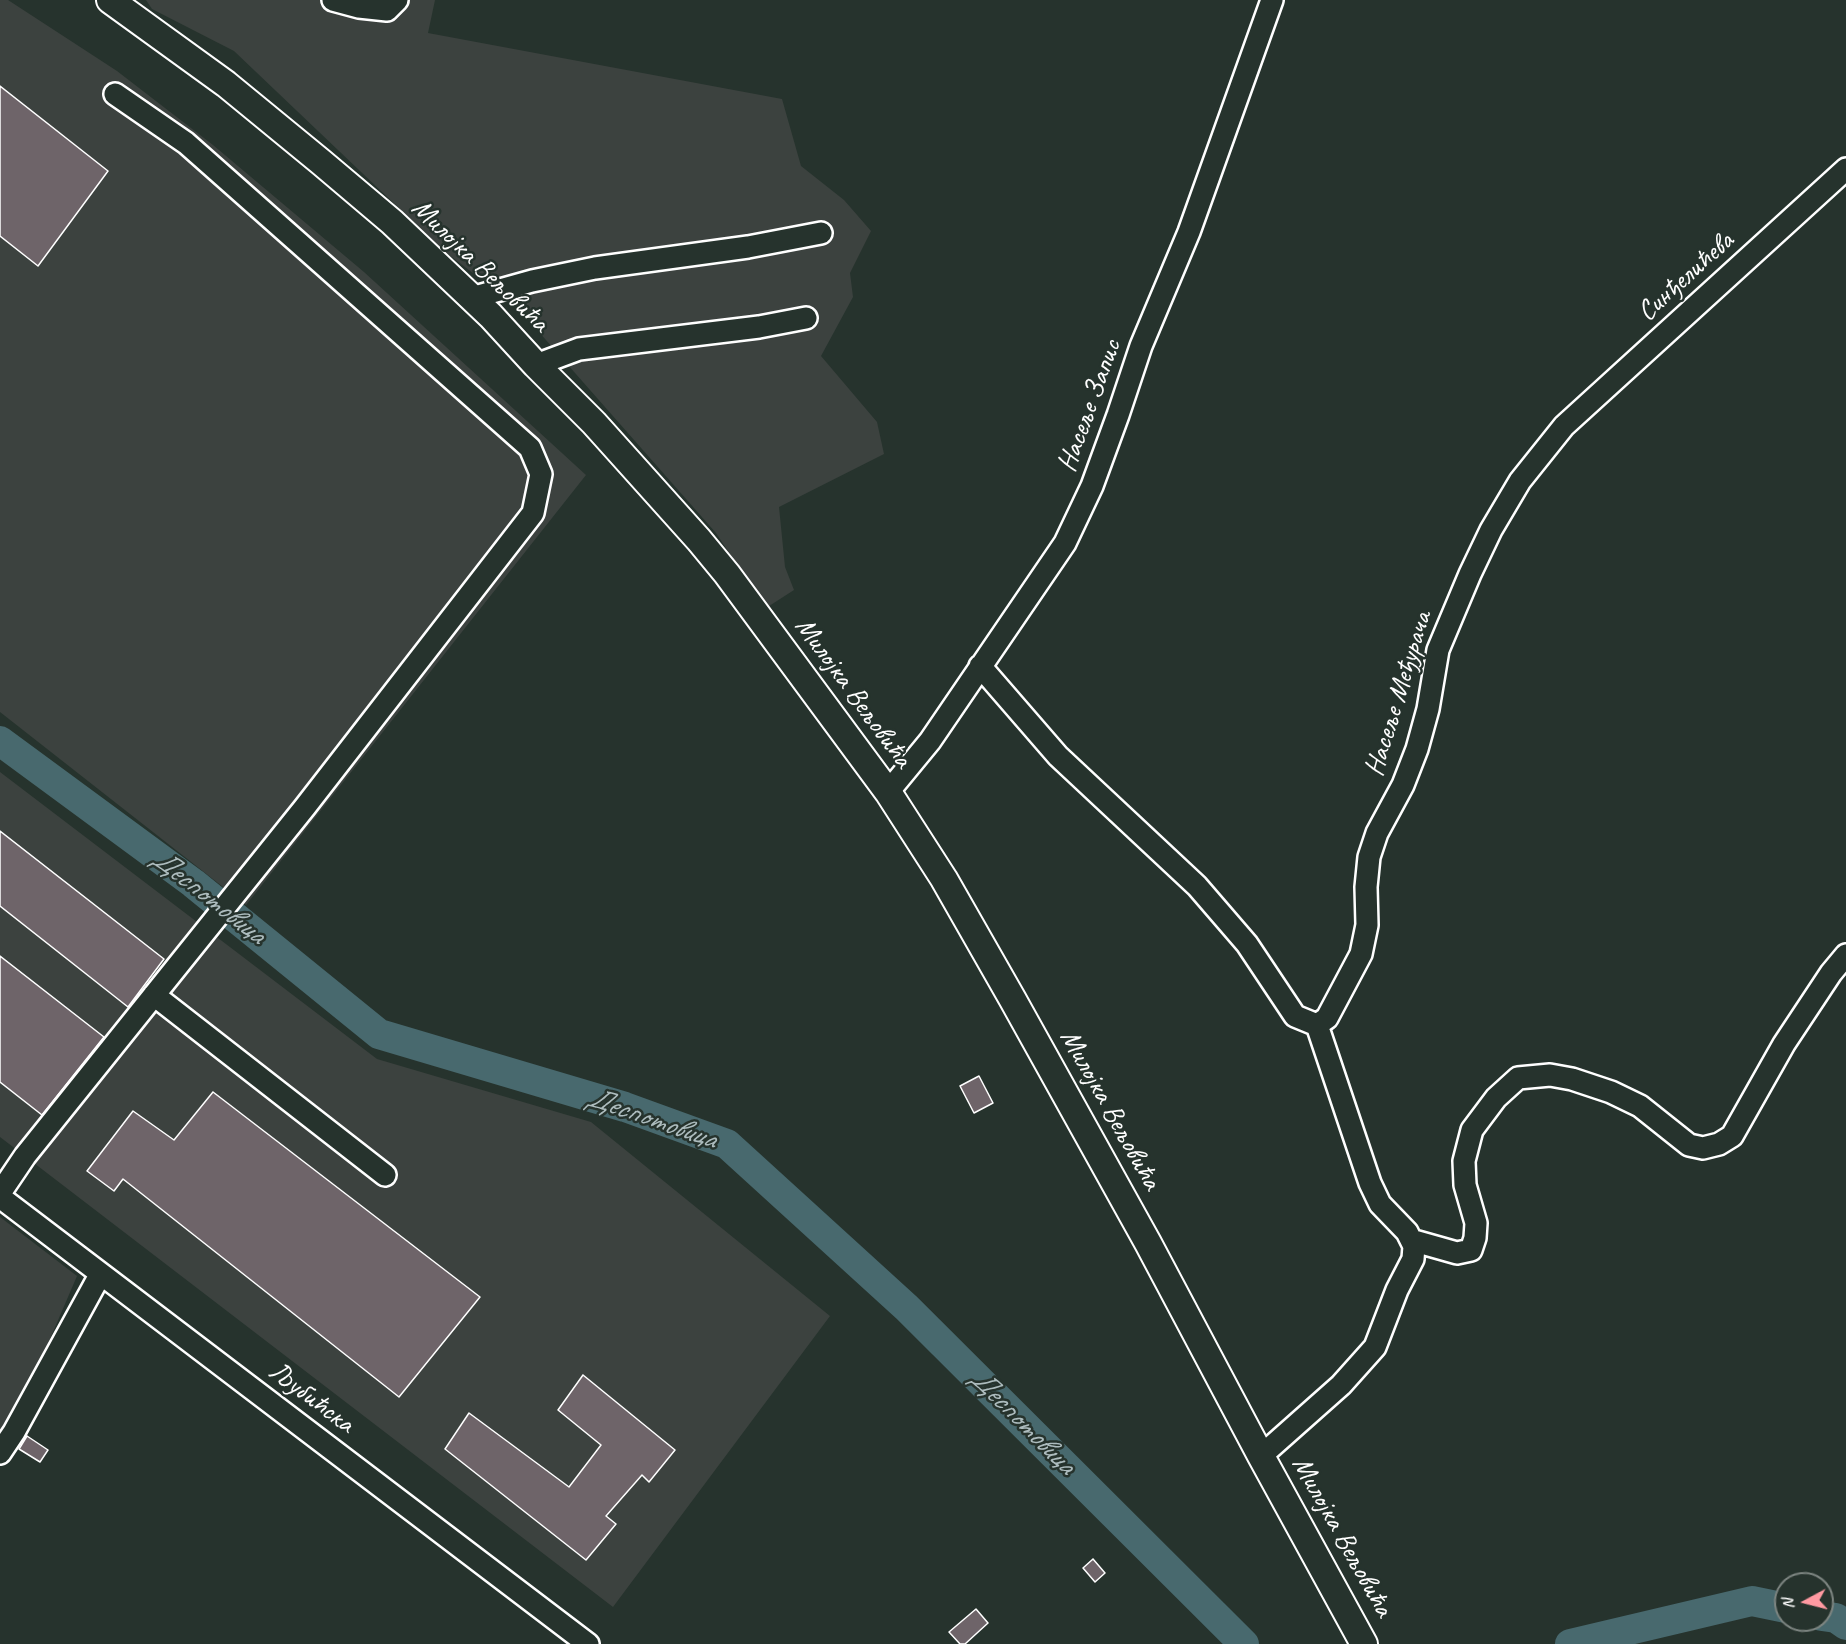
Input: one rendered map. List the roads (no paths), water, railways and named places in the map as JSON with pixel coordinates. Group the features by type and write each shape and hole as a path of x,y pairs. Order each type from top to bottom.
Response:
{"main road":[{"name":"Милојка Вељовића","path":"119,2 226,84 392,222 471,298 594,423 692,531 727,574 888,792 928,854 1013,1000 1148,1243 1364,1644"}],"street":[{"path":"333,0 373,10 387,10 398,0"},
{"name":"Насеље Запис","path":"888,792 930,741 1065,543 1092,486 1141,346 1193,221 1272,0"},
{"path":"0,1195 25,1156 312,798 533,513 541,474 530,448 186,143 115,94"},
{"name":"Синђелићева","path":"1564,426 1846,169"},
{"path":"471,298 532,281 595,268 748,247 821,233"},
{"path":"536,365 579,349 759,327 806,318"},
{"name":"Насеље Међурача","path":"1317,1025 1327,1018 1361,954 1367,925 1366,887 1369,857 1377,833 1403,785 1417,749 1428,709 1437,650 1491,530 1520,481 1564,426"},
{"path":"980,666 1058,756 1197,886 1247,944 1295,1016 1317,1025 1370,1183 1380,1204 1407,1232 1414,1246 1413,1260 1397,1290 1375,1347 1341,1384 1261,1456"},
{"path":"1411,1240 1457,1253 1471,1250 1476,1223 1465,1185 1464,1161 1472,1130 1496,1098 1518,1078 1550,1074 1611,1092 1640,1106 1689,1145 1703,1148 1726,1140 1732,1136 1784,1044 1846,955"},
{"path":"154,995 385,1175"},
{"name":"Љубићска","path":"0,1195 100,1275 588,1644"},
{"path":"0,1453 14,1432 100,1275"}],"waterway":[{"name":"Деспотовица","path":"0,741 193,883 379,1034 625,1107 727,1144 907,1308 1244,1644"},
{"name":"Деспотовица","path":"1570,1644 1752,1601 1774,1606"},
{"name":"Деспотовица","path":"1834,1618 1846,1625"}]}
